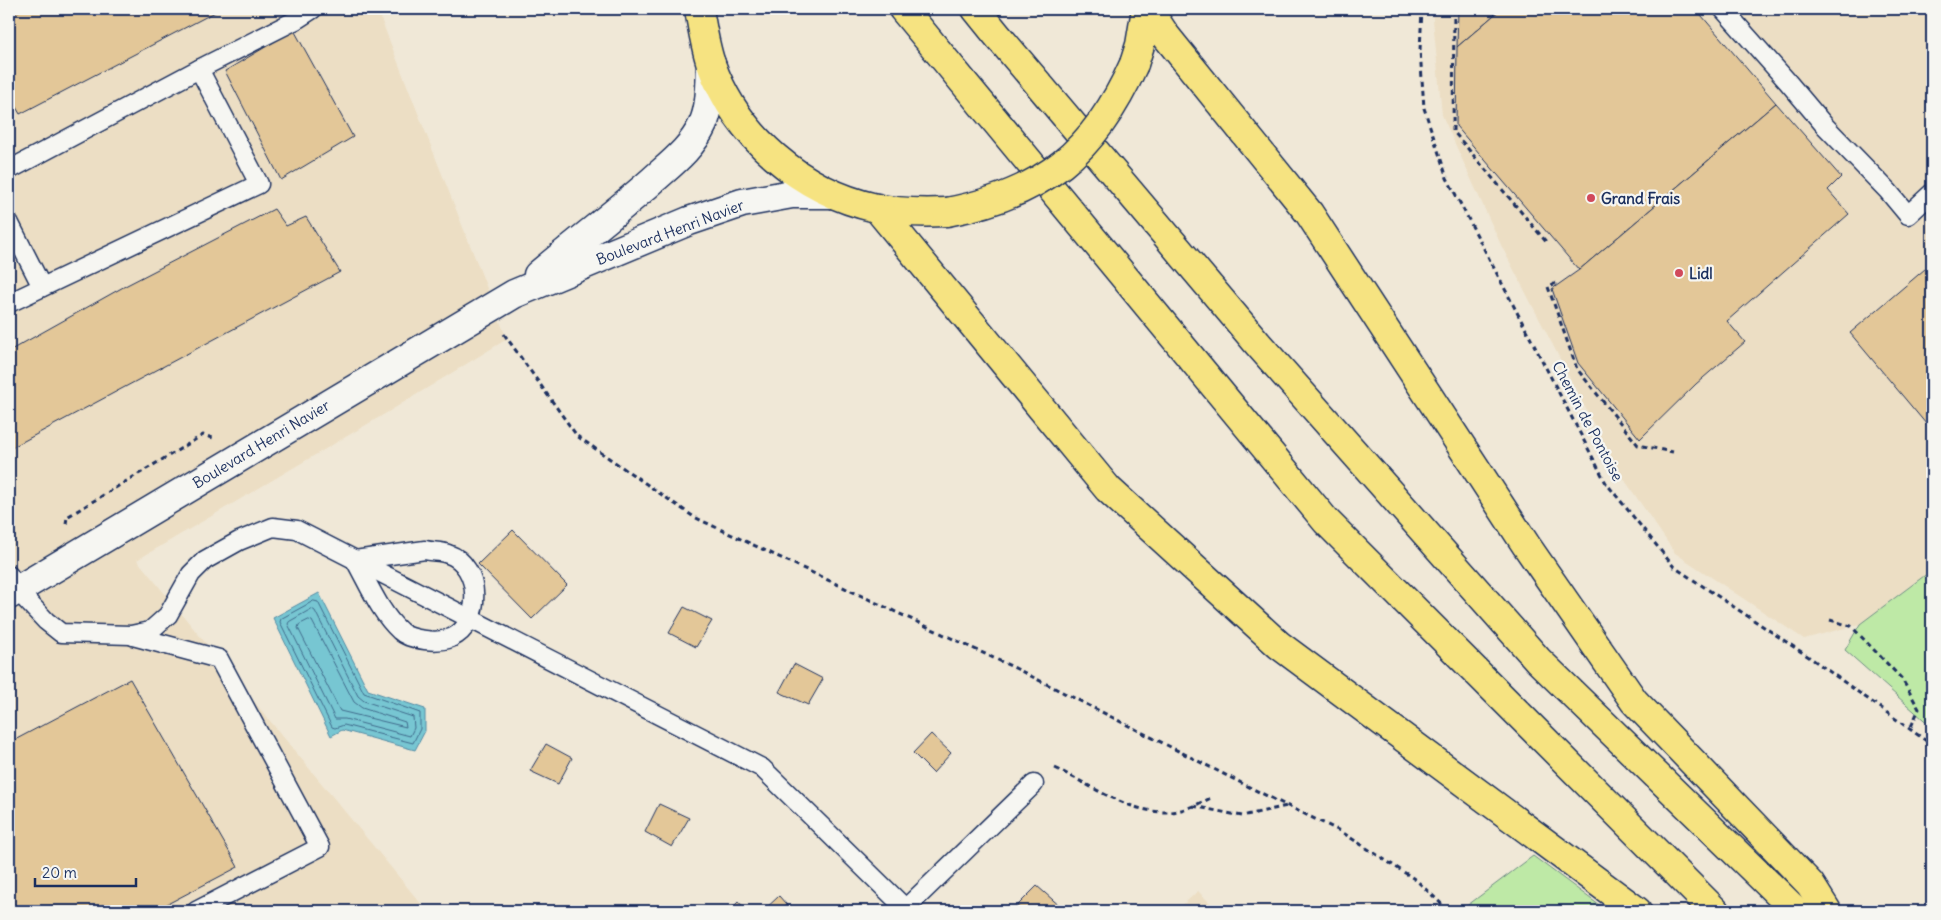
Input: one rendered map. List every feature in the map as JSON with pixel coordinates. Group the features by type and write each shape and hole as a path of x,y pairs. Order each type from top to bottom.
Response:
{"main road":[{"path":"699,9 711,64 739,118 758,141 805,180 832,194 877,208 924,213 947,212 975,207 1001,199 1051,173 1073,155 1092,136 1118,97 1134,64 1147,9"},
{"path":"903,9 1326,521 1715,911"},
{"path":"976,9 1258,344 1538,660 1796,911"},
{"path":"1147,9 1166,36 1309,213 1526,545 1634,701 1810,884 1827,911"},
{"name":"Boulevard Henri Navier","path":"514,294 634,197 686,150 704,122 708,108 711,64"},
{"name":"Boulevard Henri Navier","path":"11,587 514,294 689,221 742,203 792,194 832,194"},
{"path":"877,208 1108,489 1279,645 1636,911"}],"lane":[{"path":"9,170 199,69 296,20 313,9"},
{"path":"1723,9 1787,80 1825,126 1888,191 1908,215 1932,193"},
{"path":"9,303 259,184 199,69"},
{"path":"9,222 42,286"},
{"path":"131,636 150,631 168,615 191,574 205,560 273,527 297,530 762,768 907,910 1034,784"},
{"path":"426,550 449,554 464,563 473,580 474,604 469,619 462,629 451,638 436,641 417,639 401,632 385,612 355,560 426,550"},
{"path":"11,587 61,633 131,636 219,658 320,846 202,910"}],"path":[{"name":"Chemin de Pontoise","path":"1422,9 1420,50 1424,108 1447,178 1606,483 1674,567 1812,659 1932,745"},
{"path":"1454,9 1453,131 1548,244"},
{"path":"1556,283 1548,286 1577,369 1638,445 1673,452"},
{"path":"486,310 577,436 694,517 1017,669 1340,831 1416,880 1449,911"},
{"path":"66,526 67,517 203,434 216,439"},
{"path":"1830,620 1851,626 1902,679 1919,709 1910,730"},
{"path":"1034,784 1043,769 1052,767 1128,804 1151,811 1172,812 1210,798"},
{"path":"1192,806 1242,816 1288,806"}],"shaded area":[{"path":"9,9 377,9 507,339 388,412 137,560 427,911 9,911"},
{"path":"1432,9 1932,9 1932,570 1860,624 1804,639 1675,553 1617,469 1501,245 1442,115"},
{"path":"1198,891 1218,911 1176,911"}],"green space":[{"path":"1932,570 1932,727 1845,650 1860,624"},
{"path":"1533,856 1607,911 1460,911"}],"water":[{"path":"319,593 368,690 425,709 425,731 415,750 342,730 331,736 273,618"}],"building":[{"path":"23,9 221,9 20,114 13,102 9,105 9,16"},
{"path":"1458,9 1501,9 1457,47"},
{"name":"Grand Frais","path":"1501,9 1696,9 1776,103 1579,270 1456,126 1457,47"},
{"path":"294,30 353,137 281,180 225,71"},
{"name":"Lidl","path":"1776,103 1841,177 1828,190 1849,214 1727,321 1745,342 1696,384 1640,439 1578,363 1552,289 1579,270"},
{"path":"274,209 286,226 306,217 340,272 9,449 9,351 127,285"},
{"path":"1932,263 1932,431 1850,333"},
{"path":"513,530 567,585 532,619 478,564"},
{"path":"684,607 712,621 696,647 669,633"},
{"path":"794,664 823,679 808,705 779,692"},
{"path":"130,679 238,867 154,911 9,911 9,743"},
{"path":"931,734 951,753 933,773 913,753"},
{"path":"546,744 572,758 558,784 530,771"},
{"path":"659,804 689,818 672,847 645,832"},
{"path":"1037,886 1061,907 1057,911 1023,911 1017,906"},
{"path":"779,896 792,911 763,911"},
{"path":"738,902 750,911 729,911"}],"place":[{"name":"Grand Frais","path":"1591,198"},
{"name":"Lidl","path":"1679,273"}]}
